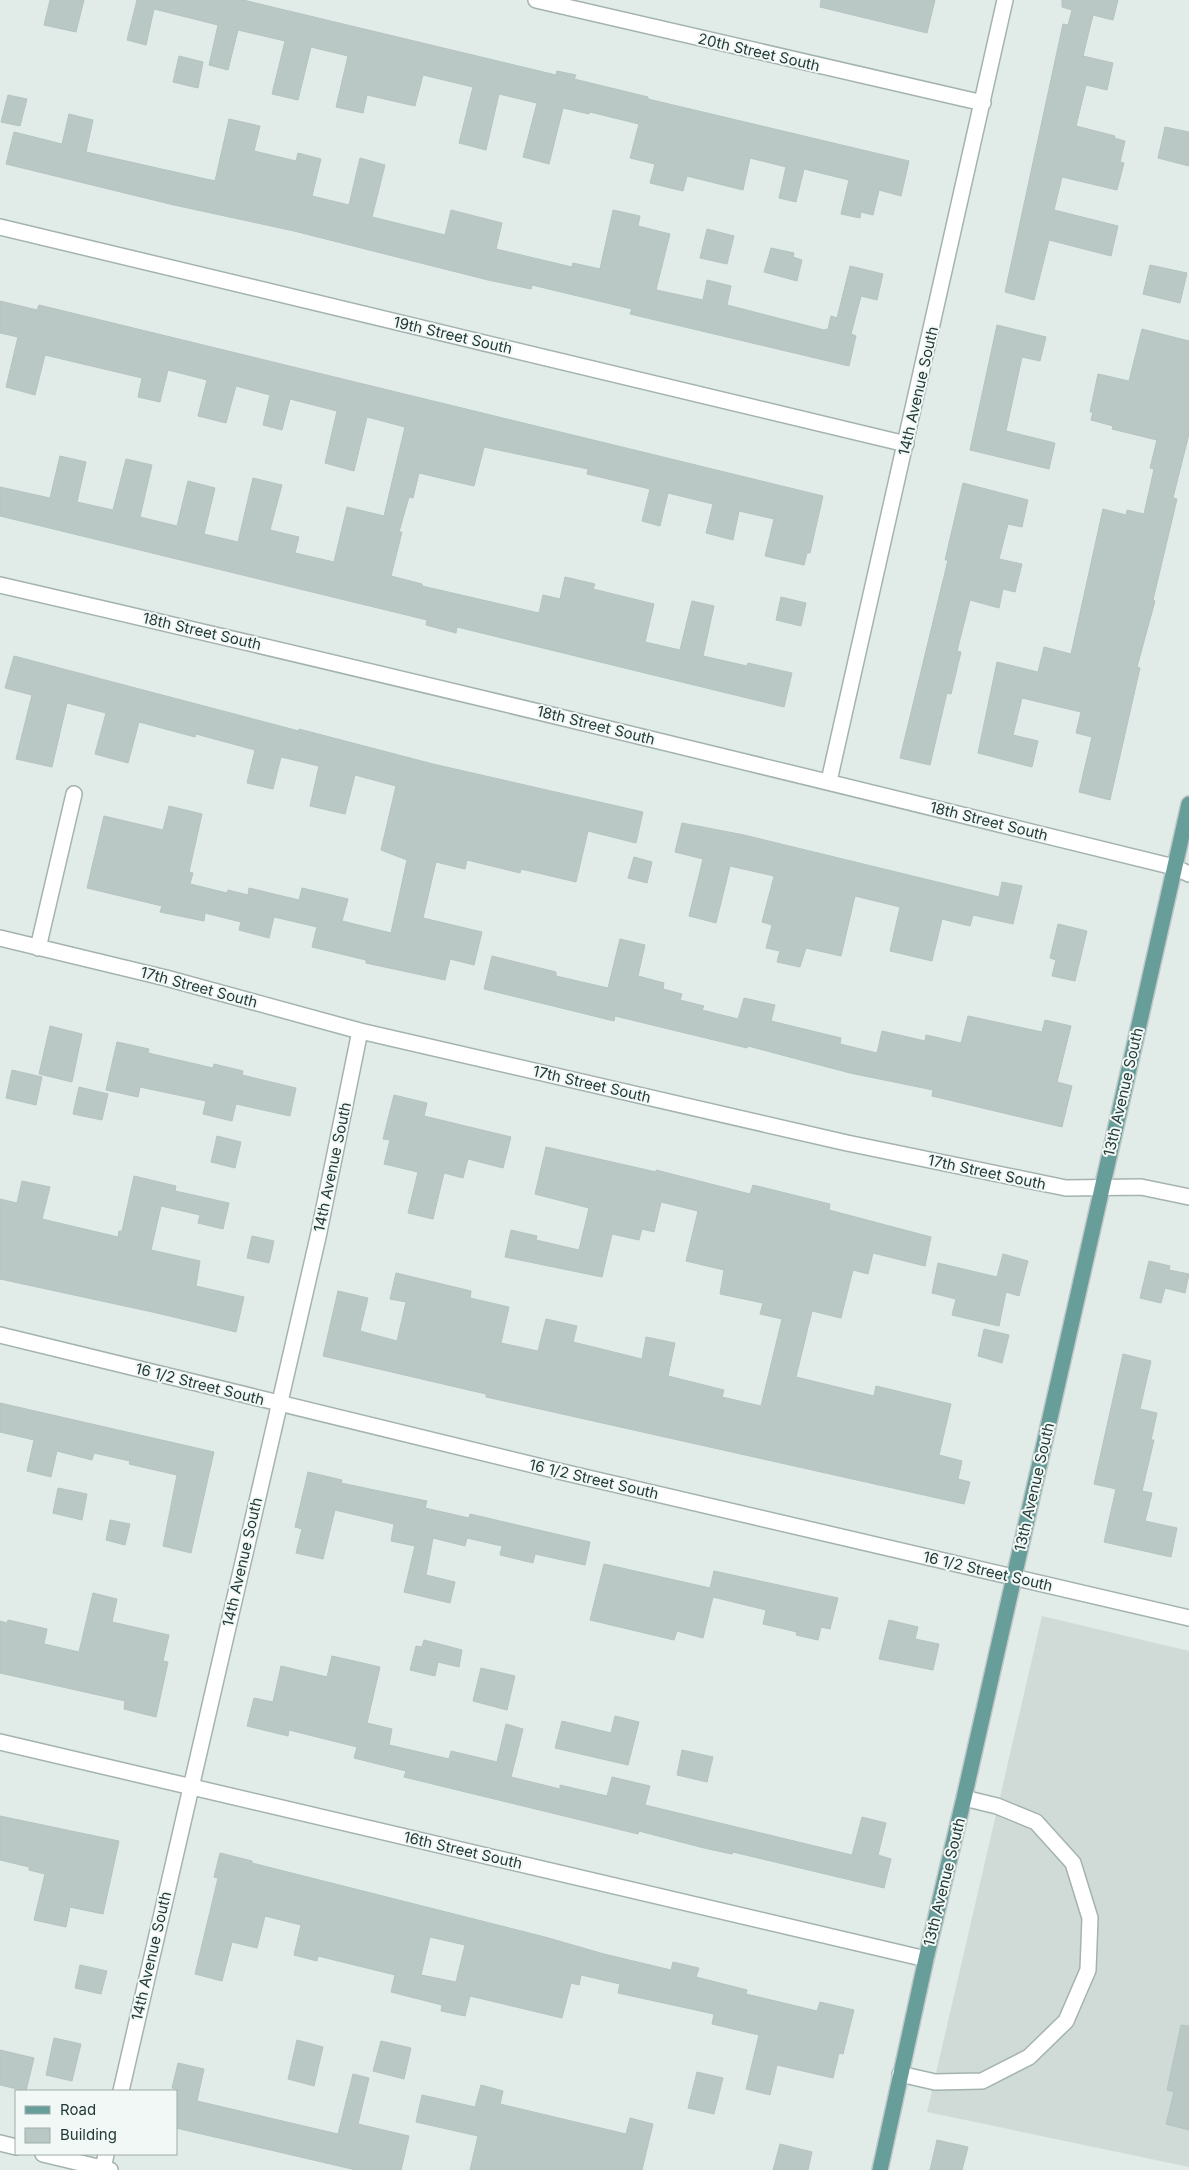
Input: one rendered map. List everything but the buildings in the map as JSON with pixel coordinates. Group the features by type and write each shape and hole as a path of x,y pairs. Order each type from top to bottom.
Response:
{"main road":[{"name":"13th Avenue South","path":"880,2170 926,1959 1189,804"}],"street":[{"name":"20th Street South","path":"536,0 983,104"},
{"name":"14th Avenue South","path":"829,781 1006,0"},
{"name":"19th Street South","path":"0,227 906,444"},
{"name":"18th Street South","path":"0,585 403,678 829,781 1174,867 1189,874"},
{"path":"38,948 74,794"},
{"name":"17th Street South","path":"0,938 166,978 360,1031 847,1143 1066,1188 1141,1187 1189,1197"},
{"name":"14th Avenue South","path":"121,2090 278,1403 318,1237 360,1031"},
{"name":"16 1/2 Street South","path":"0,1335 554,1470 1189,1618"},
{"name":"16th Street South","path":"0,1742 926,1959"},
{"path":"900,2074 935,2082 982,2081 1029,2058 1066,2021 1088,1970 1090,1918 1073,1862 1036,1822 998,1806 964,1798"},
{"path":"0,2143 15,2147"},
{"path":"48,2155 106,2166"}],"shaded area":[{"path":"1042,1616 1189,1651 1189,2167 927,2112"}]}
